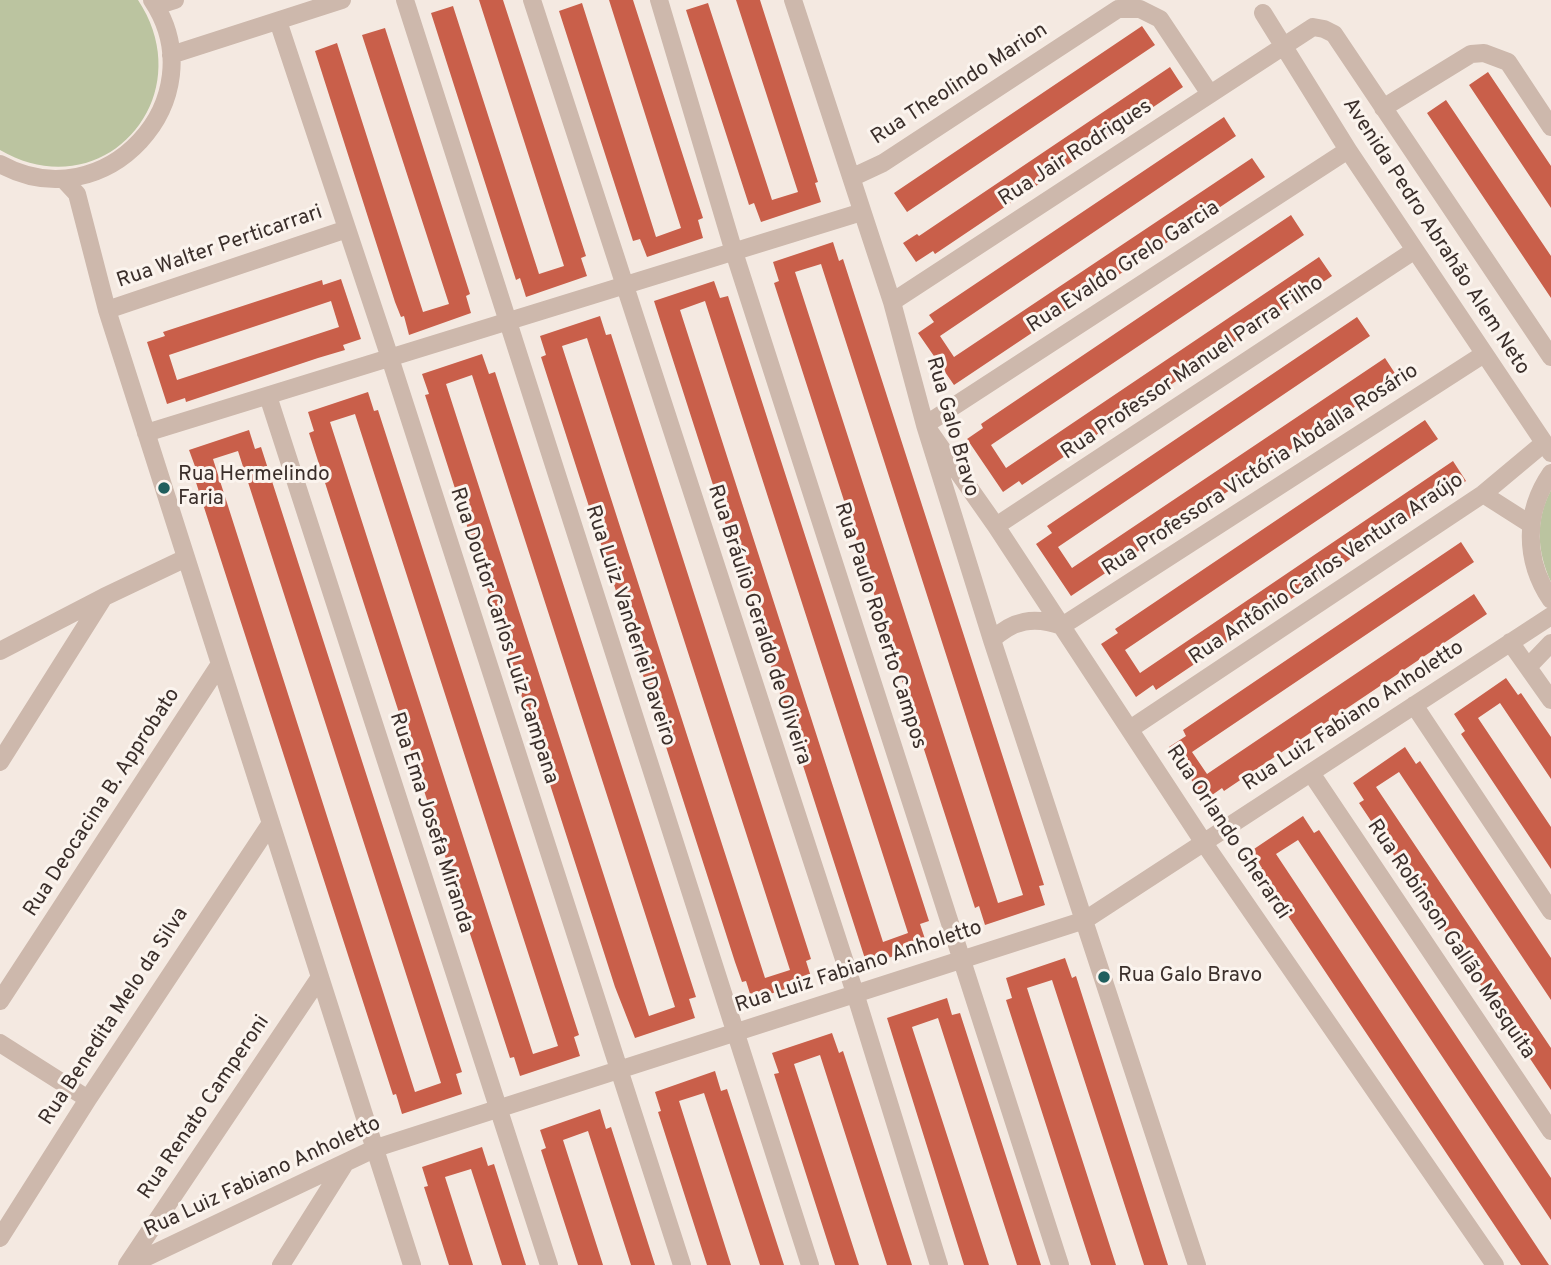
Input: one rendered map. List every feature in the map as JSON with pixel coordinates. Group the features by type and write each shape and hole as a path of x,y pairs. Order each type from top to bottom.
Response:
{"street":[{"path":"0,164 36,177 72,178 104,169 119,160 145,137 155,122 168,90 171,55 167,27 154,3 176,0"},
{"path":"171,55 342,0"},
{"name":"Rua Luiz Vanderlei Daveiro","path":"405,0 810,1265"},
{"name":"Rua Bráulio Geraldo de Oliveira","path":"532,0 855,993 940,1265"},
{"name":"Rua Paulo Roberto Campos","path":"659,0 734,252 1060,1265"},
{"name":"Rua Galo Bravo","path":"793,0 892,302 925,425 992,640 1197,1265"},
{"name":"Rua Theolindo Marion","path":"853,177 883,163 1118,9 1140,9 1160,19 1210,94"},
{"name":"Avenida Pedro Abrahão Alem Neto","path":"1264,13 1348,149 1548,448"},
{"name":"Rua Doutor Carlos Luiz Campana","path":"278,22 390,358 682,1265"},
{"name":"Avenida Pedro Abrahão Alem Neto","path":"1284,45 1312,27 1334,34 1551,357"},
{"name":"Rua Jair Rodrigues","path":"892,302 1284,45"},
{"path":"1383,108 1471,54 1484,53 1508,62 1551,127"},
{"name":"Rua Evaldo Grelo Garcia","path":"925,425 1348,149"},
{"path":"72,178 107,310 412,1265"},
{"path":"146,433 862,212"},
{"name":"Rua Walter Perticarrari","path":"107,310 347,229"},
{"name":"Rua Professor Manuel Parra Filho","path":"996,526 1415,250"},
{"name":"Rua Professora Victória Abdalla Rosário","path":"1062,626 1484,354"},
{"name":"Rua Ema Josefa Miranda","path":"268,396 549,1265"},
{"name":"Rua Orlando Gherardi","path":"925,425 996,526 1204,843 1495,1265"},
{"name":"Rua Antônio Carlos Ventura Araújo","path":"1130,729 1548,448"},
{"path":"1551,473 1538,494 1530,524 1535,569 1551,600"},
{"path":"1482,494 1530,524"},
{"path":"0,651 186,558"},
{"path":"0,762 104,597"},
{"name":"Rua Luiz Fabiano Anholetto","path":"129,1265 376,1148 1086,920 1551,616"},
{"path":"992,640 1003,629 1032,619 1047,620 1062,626"},
{"path":"1510,642 1551,700"},
{"path":"1528,667 1551,643"},
{"name":"Rua Deocacina B. Approbato","path":"0,1001 220,664"},
{"path":"1414,705 1551,912"},
{"name":"Rua Robinson Gallão Mesquita","path":"1311,773 1551,1131"},
{"name":"Rua Benedita Melo da Silva","path":"0,1238 88,1099 271,822"},
{"name":"Rua Renato Camperoni","path":"129,1265 320,977"},
{"path":"0,1043 88,1099"},
{"path":"281,1265 346,1162"}],"green space":[{"path":"0,0 138,0 155,37 158,73 150,106 132,134 106,155 74,166 38,165 0,150"},
{"path":"1551,490 1551,582 1543,559 1540,525"}],"building":[{"path":"479,0 503,0 586,256 581,258 587,276 526,297 520,278 516,280 431,13 453,6 539,274 564,266"},
{"path":"609,0 633,0 703,218 698,220 703,238 647,257 640,239 633,241 559,11 582,3 656,237 681,228"},
{"path":"736,0 760,0 818,182 815,183 821,202 761,222 754,203 749,205 686,10 708,3 772,200 798,192"},
{"path":"1142,26 1155,45 907,212 894,193"},
{"path":"385,28 470,294 466,296 471,313 409,335 404,316 401,317 395,302 315,51 337,43 423,312 449,304 362,35"},
{"path":"1170,67 1183,87 935,254 933,251 916,262 903,243 917,234 919,236"},
{"path":"1488,72 1551,166 1551,208 1469,85"},
{"path":"1446,100 1551,256 1551,298 1427,113"},
{"path":"1224,117 1236,136 940,336 954,357 1252,158 1265,177 954,385 918,333 934,322 929,315"},
{"path":"1291,215 1304,235 991,445 1006,468 1319,257 1332,276 1022,485 1019,481 1003,492 967,439 983,428 981,424"},
{"path":"833,242 839,261 843,259 1044,885 1039,886 1045,905 985,925 979,906 975,908 774,283 779,281 773,262","holes":["821,264 1023,895 998,903 795,272"]},
{"path":"341,279 361,339 343,345 345,350 186,402 185,398 167,404 147,342 165,336 163,332 322,280 323,285","holes":["331,301 339,327 177,380 169,355"]},
{"path":"714,281 720,298 728,296 929,921 920,924 927,945 867,965 654,301","holes":["705,301 908,933 883,942 680,310"]},
{"path":"600,316 606,335 611,334 811,959 806,961 812,980 752,1000 746,981 742,982 541,357 546,355 540,336","holes":["587,338 790,970 765,978 562,346"]},
{"path":"1357,317 1370,336 1058,547 1072,568 1385,358 1398,378 1071,596 1036,544 1052,533 1047,526"},
{"path":"482,354 489,374 495,372 696,997 689,999 695,1018 635,1038 615,987 425,395 429,394 422,374","holes":["472,375 675,1007 649,1016 446,384"]},
{"path":"368,392 374,411 378,410 579,1035 574,1037 580,1056 520,1076 514,1057 510,1058 309,433 314,431 308,412","holes":["355,414 558,1046 533,1054 330,422"]},
{"path":"1425,420 1438,439 1125,650 1140,673 1453,461 1466,481 1156,690 1153,685 1136,697 1101,644 1118,633 1115,629"},
{"path":"249,430 255,449 261,447 462,1072 456,1074 462,1094 402,1114 396,1094 393,1095 192,470 196,469 189,450","holes":["238,451 441,1083 415,1092 213,459"]},
{"path":"1461,542 1474,562 1192,752 1207,774 1474,594 1487,614 1224,791 1222,788 1205,800 1169,747 1186,736 1183,730"},
{"path":"1506,678 1518,695 1521,693 1551,737 1551,779 1500,703 1478,718 1551,827 1551,869 1461,734 1465,731 1454,714"},
{"path":"1405,747 1416,764 1420,761 1551,958 1551,1000 1399,772 1376,787 1551,1048 1551,1090 1359,803 1364,800 1353,783"},
{"path":"1303,816 1314,833 1319,830 1551,1178 1551,1220 1298,840 1276,854 1549,1265 1521,1265 1258,871 1262,868 1251,851"},
{"path":"1065,958 1072,978 1076,976 1168,1265 1144,1265 1052,980 1027,988 1116,1265 1091,1265 1006,1000 1012,998 1006,978"},
{"path":"947,998 952,1015 960,1013 1041,1265 1017,1265 938,1018 912,1027 989,1265 964,1265 887,1018"},
{"path":"832,1033 839,1053 843,1051 912,1265 887,1265 820,1055 794,1064 859,1265 835,1265 774,1074 779,1073 772,1053"},
{"path":"715,1071 721,1091 727,1089 784,1265 760,1265 704,1093 679,1101 731,1265 707,1265 658,1112 661,1111 655,1092"},
{"path":"600,1109 606,1129 611,1127 655,1265 631,1265 588,1131 563,1140 603,1265 578,1265 541,1150 546,1148 540,1130"},
{"path":"482,1147 488,1166 494,1164 526,1265 502,1265 471,1169 445,1177 473,1265 449,1265 424,1187 428,1186 422,1167"}],"place":[{"name":"Rua Hermelindo Faria","path":"164,488"},
{"name":"Rua Galo Bravo","path":"1104,977"}]}
